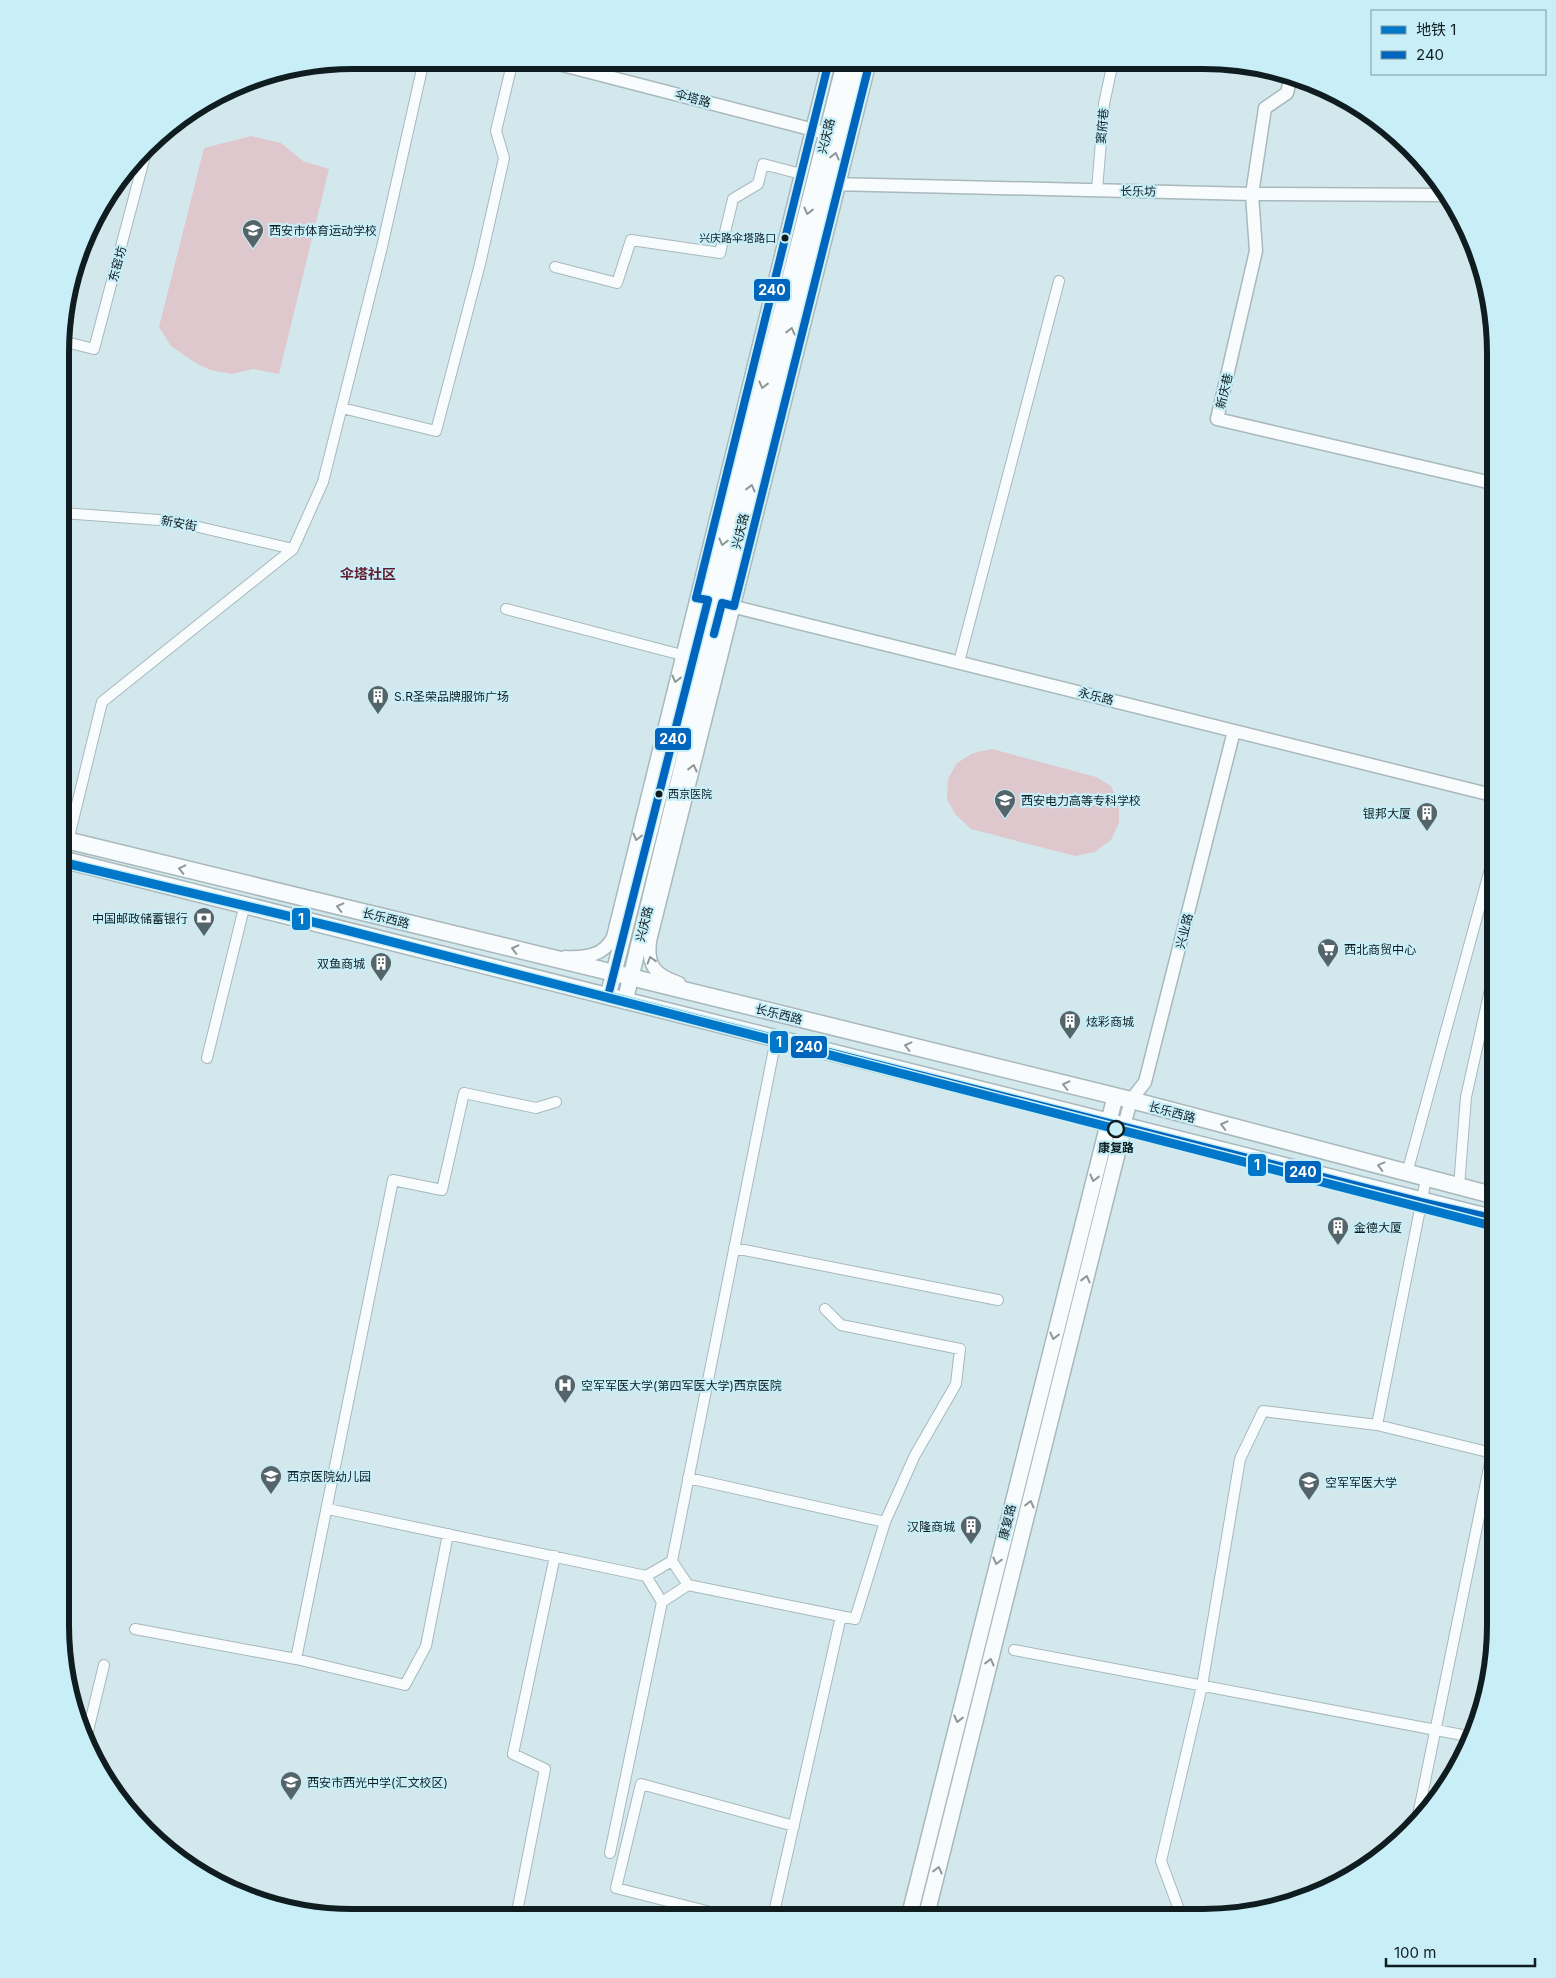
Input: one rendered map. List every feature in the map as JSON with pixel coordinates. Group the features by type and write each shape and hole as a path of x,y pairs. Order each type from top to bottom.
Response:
{"main road":[{"name":"兴庆路","path":"625,1001 715,602 843,69"},
{"name":"兴庆路","path":"608,996 715,602 834,184 826,133 856,69"},
{"name":"长乐西路","path":"69,841 631,977 1123,1099 1487,1194"},
{"name":"长乐西路","path":"69,861 1421,1202 1487,1217"},
{"path":"644,923 660,901"},
{"name":"康复路","path":"910,1909 1108,1122 1123,1099"},
{"name":"康复路","path":"928,1909 1124,1126"}],"street":[{"path":"69,825 102,702 293,549 323,482 382,247 422,69"},
{"path":"342,408 436,432 480,264 504,158 496,131 511,69"},
{"name":"伞塔路","path":"581,69 826,133"},
{"path":"721,1000 668,979 657,972 651,964 649,954 650,941 660,901 715,602 801,174 826,133 829,69"},
{"path":"834,184 868,69"},
{"name":"窦府巷","path":"1097,190 1104,104 1112,69"},
{"name":"新庆巷","path":"1290,82 1287,93 1265,108 1252,194 1256,251 1217,419 1487,482"},
{"name":"东窑坊","path":"69,343 94,349 144,160"},
{"path":"555,267 617,283 631,240 720,253 733,199 758,184 763,164 801,174"},
{"name":"长乐坊","path":"834,184 1252,194 1438,194"},
{"path":"959,662 1060,281"},
{"name":"新安街","path":"69,513 174,520 293,549"},
{"path":"543,956 582,957 595,954 609,945 613,937 682,655 715,602"},
{"name":"永乐路","path":"715,602 1487,794"},
{"path":"506,609 682,655"},
{"name":"兴业路","path":"1124,1126 1123,1099 1146,1082 1234,731"},
{"path":"1407,1173 1487,880"},
{"path":"207,1058 245,904"},
{"path":"1459,1186 1466,1097 1487,1003"},
{"path":"688,1585 672,1561 776,1039"},
{"path":"296,1659 393,1180 442,1190 464,1093 536,1108 556,1102"},
{"path":"1377,1425 1426,1179"},
{"path":"734,1248 998,1300"},
{"path":"662,1602 688,1585 855,1619 885,1522 915,1455 956,1384 960,1349 840,1325 825,1309"},
{"path":"1179,1909 1161,1861 1202,1686 1240,1459 1263,1411 1377,1425 1487,1452"},
{"path":"1419,1811 1487,1477"},
{"path":"688,1478 885,1522"},
{"path":"328,1508 646,1576 672,1561"},
{"path":"135,1629 296,1659 405,1685 426,1646 448,1534"},
{"path":"518,1909 545,1769 513,1754 555,1556"},
{"path":"610,1853 662,1602 646,1576"},
{"path":"775,1909 841,1616"},
{"path":"1014,1650 1465,1735"},
{"path":"88,1729 104,1665"},
{"path":"699,1909 616,1888 641,1784 794,1826"}],"shaded area":[{"path":"251,136 281,143 303,161 329,169 279,374 253,369 232,374 210,370 194,362 171,346 159,327 204,148"},
{"path":"992,749 1096,777 1111,786 1119,804 1119,823 1111,840 1095,852 1075,856 971,829 955,814 947,799 948,779 957,763 973,753"}],"metro line":[{"name":"1","path":"69,864 338,928 1487,1225"}],"transit line":[{"name":"240","path":"827,69 696,598 708,600 608,996 1421,1202 1487,1217"},
{"name":"240","path":"714,634 722,603 734,606 868,69"}],"place":[{"name":"兴庆路伞塔路口","path":"785,238"},
{"name":"西安市体育运动学校","path":"253,249"},
{"name":"S.R圣荣品牌服饰广场","path":"378,715"},
{"name":"西京医院","path":"659,794"},
{"name":"西安电力高等专科学校","path":"1005,819"},
{"name":"银邦大厦","path":"1427,832"},
{"name":"中国邮政储蓄银行","path":"204,937"},
{"name":"西北商贸中心","path":"1328,968"},
{"name":"双鱼商城","path":"381,982"},
{"name":"炫彩商城","path":"1070,1040"},
{"name":"康复路","path":"1116,1129"},
{"name":"金德大厦","path":"1338,1246"},
{"name":"空军军医大学(第四军医大学)西京医院","path":"565,1404"},
{"name":"西京医院幼儿园","path":"271,1495"},
{"name":"空军军医大学","path":"1309,1501"},
{"name":"汉隆商城","path":"971,1545"},
{"name":"西安市西光中学(汇文校区)","path":"291,1801"}],"district":[{"name":"伞塔社区","path":"368,573"}]}
